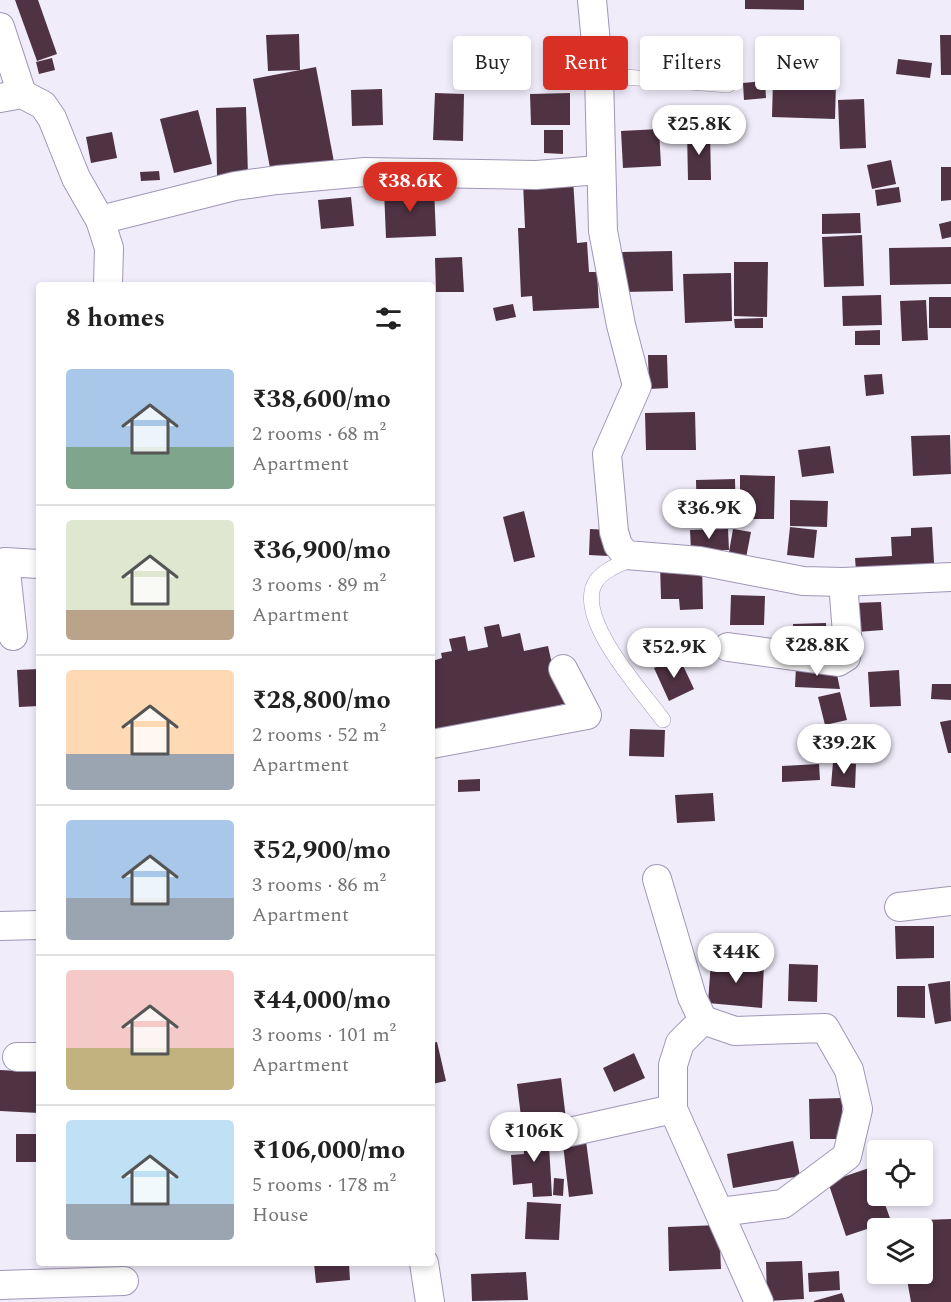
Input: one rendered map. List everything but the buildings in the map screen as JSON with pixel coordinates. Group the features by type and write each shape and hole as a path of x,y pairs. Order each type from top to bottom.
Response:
{"street":[{"path":"592,0 595,36"},
{"path":"0,27 11,96 43,105 52,118 76,178 100,220 109,248 108,282"},
{"path":"599,90 599,170 603,231 621,325 637,386 607,453 614,532 618,545 626,555 700,561 803,581 843,582 951,576"},
{"path":"100,220 236,186 277,180 365,172 536,175 599,170"},
{"path":"13,636 5,562 36,564"},
{"path":"728,647 838,662 846,657 848,647 843,582"},
{"path":"435,743 587,715 562,669"},
{"path":"657,879 693,997 703,1020 735,1031 825,1028 849,1070 858,1109 847,1156 783,1204 720,1212"},
{"path":"899,907 951,901"},
{"path":"0,926 36,925"},
{"path":"703,1020 680,1043 673,1065 673,1109 759,1302"},
{"path":"565,1133 673,1109"},
{"path":"424,1266 430,1302"},
{"path":"0,1285 125,1282"}],"lane":[{"path":"636,556 603,573 595,582 591,607 597,628 663,720"}]}
